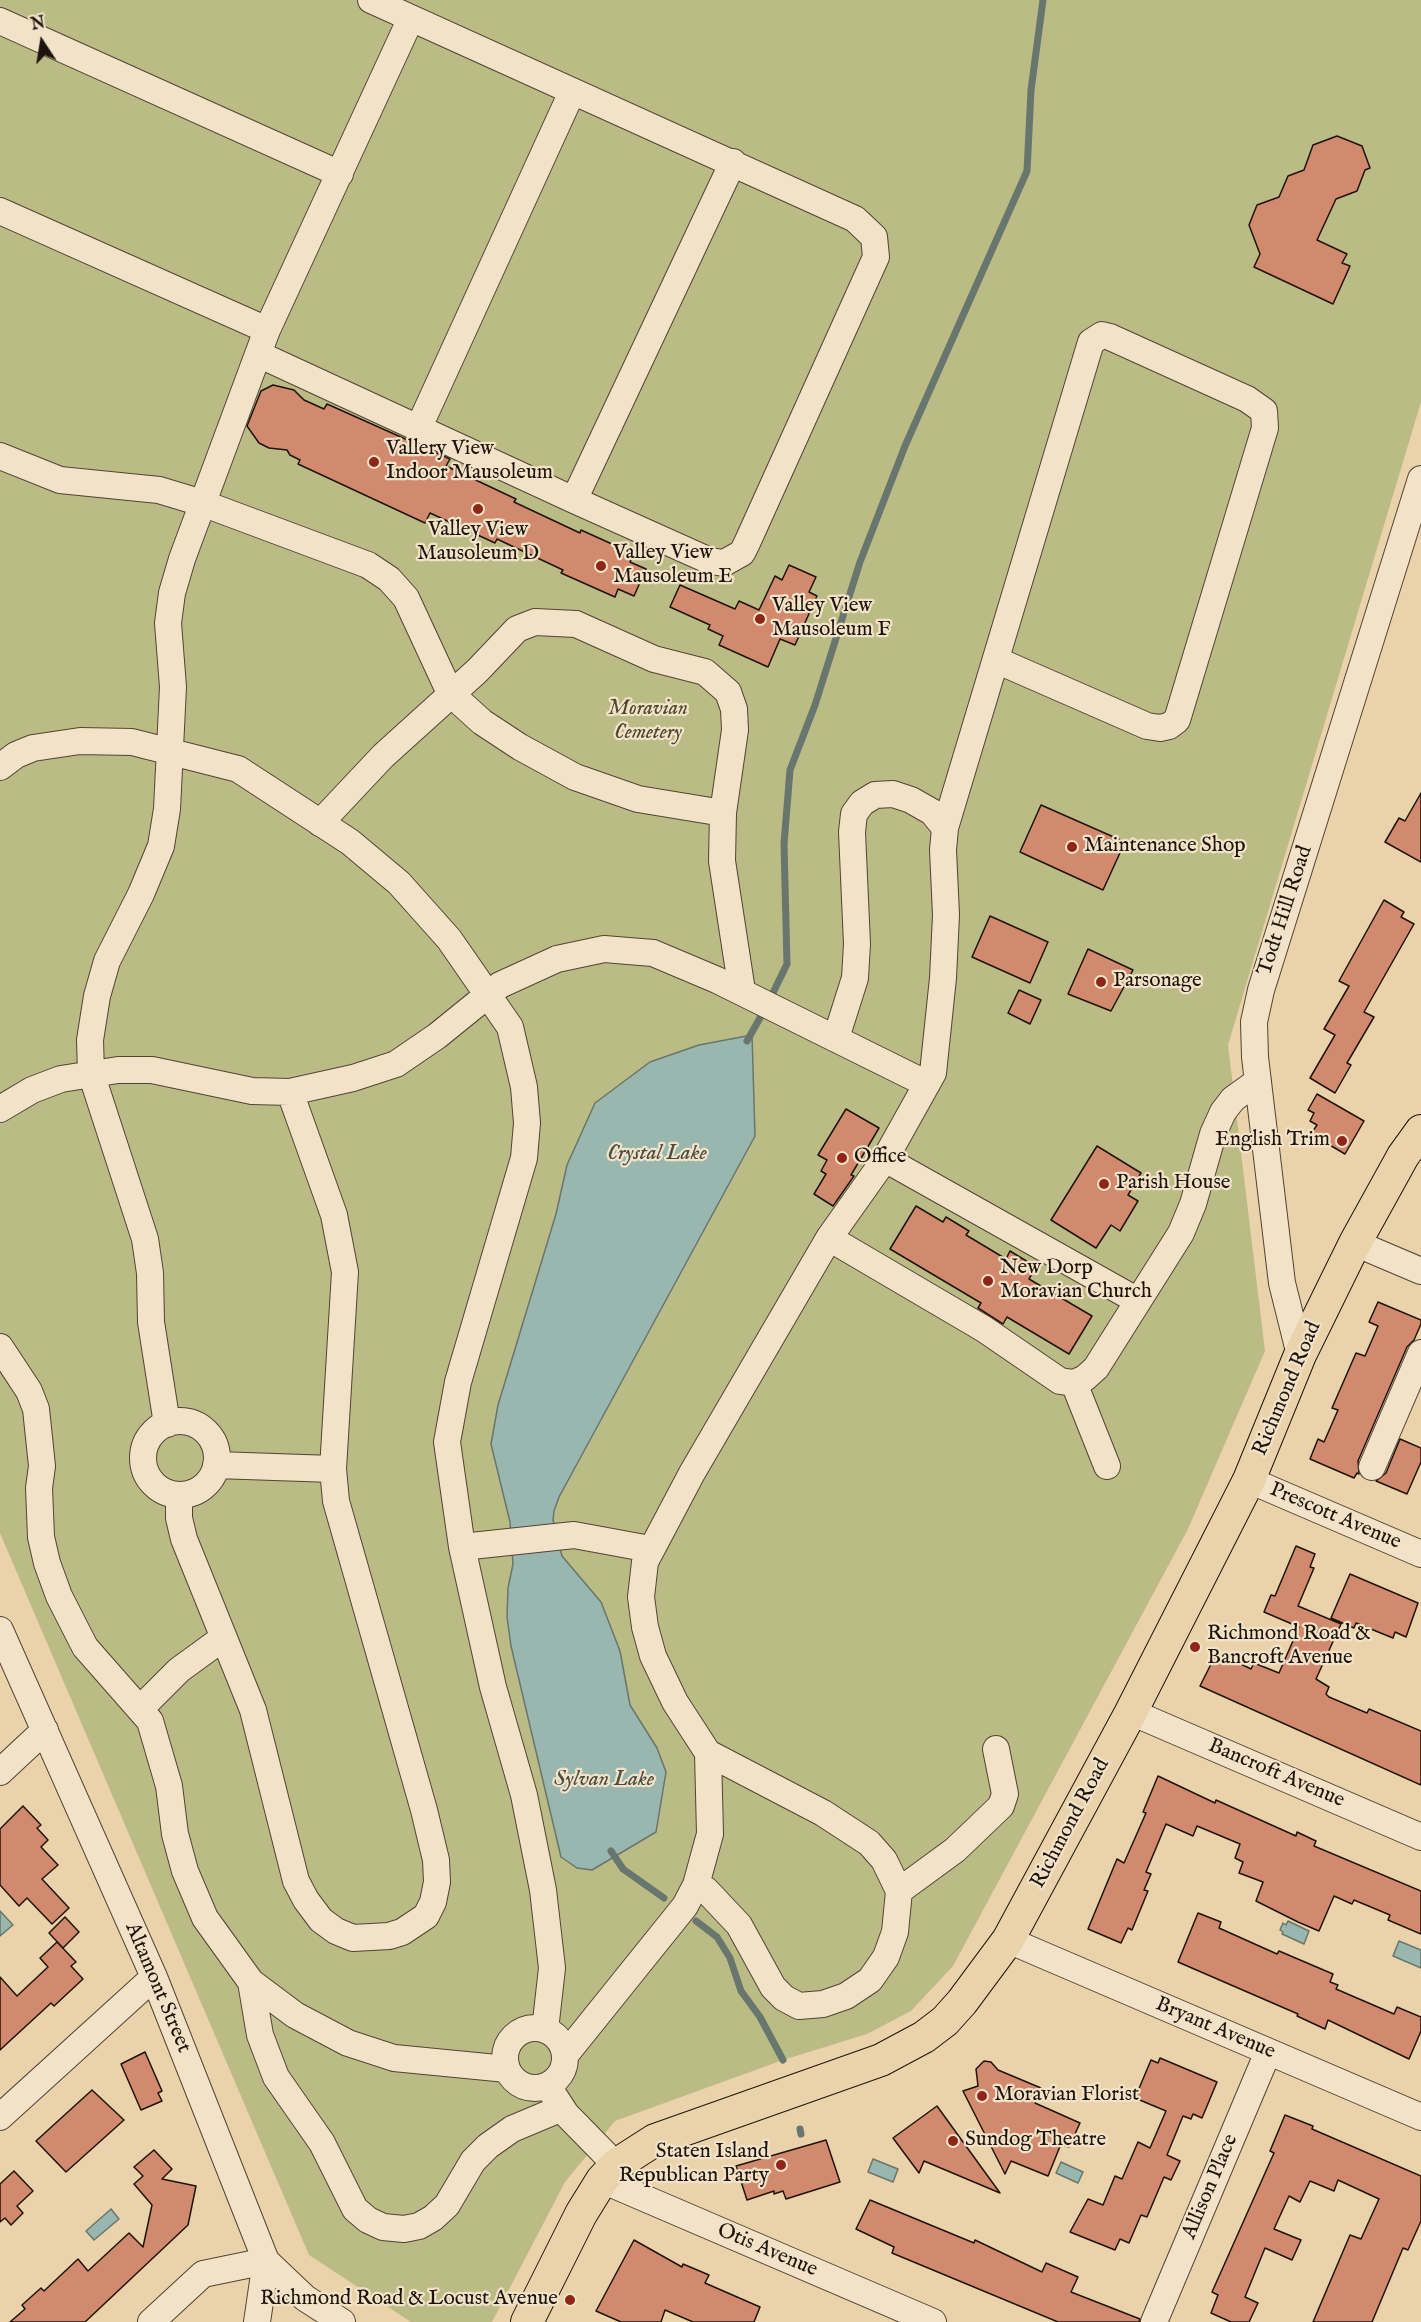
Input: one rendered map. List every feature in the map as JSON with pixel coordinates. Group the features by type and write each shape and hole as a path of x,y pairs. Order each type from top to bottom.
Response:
{"main road":[{"name":"Richmond Road","path":"527,2322 581,2214 609,2173 655,2140 881,2060 924,2037 962,2002 1008,1940 1131,1712 1249,1480 1300,1355 1355,1243 1403,1156 1421,1131"}],"street":[{"path":"258,354 574,500 711,561 724,563 742,553 747,543 876,257 874,237 855,219 371,0"},
{"path":"167,1424 151,1322 150,1272 145,1239 91,1073 90,1040 97,996 107,961 141,894 161,846 167,809 173,687 168,623 172,593 202,503 267,330 411,18"},
{"path":"0,21 340,174"},
{"path":"419,427 572,92"},
{"path":"574,500 733,162"},
{"path":"0,211 267,330"},
{"path":"696,1885 706,1890 739,1925 773,1987 784,1998 799,2006 823,2004 846,1996 870,1980 886,1957 895,1932 899,1891 884,1860 869,1843 823,1813 708,1753 675,1702 653,1656 645,1627 641,1597 645,1562 650,1549 829,1238 885,1159 933,1073 943,978 946,915 943,850 945,828 1088,348 1096,336 1110,337 1247,399 1264,411 1265,428 1177,720 1169,726 1160,728 1147,726 996,660"},
{"path":"0,456 60,480 159,490 202,503 368,565 389,579 406,598 450,693 482,722 520,747 575,777 638,800 723,813"},
{"name":"Todt Hill Road","path":"1300,1355 1282,1283 1258,1081 1254,1022 1261,990 1421,479"},
{"path":"320,823 383,756 477,671 517,629 535,621 576,624 654,659 705,672 728,692 734,709 735,729 723,813 722,861 747,994"},
{"path":"1,765 33,748 80,741 132,742 238,769 350,842 399,883 449,939 510,1027 519,1056 527,1123 524,1158 451,1411 447,1442 462,1547 493,1687 524,1795 543,1890 552,1968 545,2030"},
{"path":"836,1038 855,978 852,832 855,814 862,803 875,795 892,794 911,800 932,812 945,828"},
{"path":"0,1108 32,1090 61,1079 91,1073 152,1070 252,1090 290,1092 353,1078 396,1064 500,985 557,959 604,949 653,953 786,1012 927,1084"},
{"path":"829,1238 984,1329 1060,1381 1074,1383 1085,1378 1096,1368 1181,1233 1193,1204 1213,1134 1223,1112 1233,1099 1258,1081"},
{"path":"179,1496 179,1518 183,1539 253,1710 296,1881 306,1900 321,1920 336,1931 353,1938 389,1936 416,1925 426,1916 434,1902 437,1882 436,1860 424,1810 336,1501 333,1469 345,1272 334,1215 290,1092"},
{"path":"885,1159 1138,1301"},
{"path":"1355,1243 1421,1271"},
{"path":"0,1347 29,1391 36,1409 42,1466 39,1488 41,1537 46,1563 59,1596 85,1647 120,1689 141,1708 156,1733 169,1786 175,1834 184,1871 205,1918 251,1982 296,2015 348,2043 394,2058 507,2069"},
{"path":"1371,1467 1421,1353"},
{"path":"1074,1383 1107,1466"},
{"path":"178,1422 200,1427 214,1444 216,1465 207,1484 190,1494 179,1496 167,1493 156,1486 148,1477 143,1465 148,1440 156,1430 167,1424 178,1422"},
{"path":"216,1465 333,1469"},
{"name":"Prescott Avenue","path":"1249,1480 1421,1554"},
{"path":"462,1547 574,1535 650,1549"},
{"name":"Altamont Street","path":"0,1630 154,1977 266,2261 306,2298 342,2322"},
{"path":"141,1708 179,1670 223,1638"},
{"name":"Bancroft Avenue","path":"1131,1712 1421,1837"},
{"path":"0,1772 45,1730"},
{"path":"899,1891 955,1850 1001,1806 1005,1794 996,1749"},
{"path":"566,2054 559,2039 545,2030 526,2030 510,2041 505,2060 507,2069 517,2082 529,2088 548,2086 562,2073 566,2054 677,1919 696,1885 710,1834 708,1753"},
{"name":"Bryant Avenue","path":"1008,1940 1421,2117"},
{"path":"0,2117 154,1977"},
{"path":"251,1982 260,2035 276,2077 322,2143 355,2209 368,2220 384,2227 404,2229 433,2218 447,2205 473,2161 488,2146 512,2128 562,2108"},
{"name":"Allison Place","path":"1154,2322 1268,2052"},
{"path":"548,2086 609,2173"},
{"name":"Otis Avenue","path":"609,2173 933,2322"},
{"path":"151,2322 202,2274 266,2261 257,2322"}],"green space":[{"name":"Moravian Cemetery","path":"0,0 1421,0 1421,402 1228,1045 1265,1351 1188,1529 953,1966 911,2011 867,2034 783,2060 615,2121 565,2182 492,2322 411,2322 309,2255 0,1533"}],"water":[{"name":"Crystal Lake","path":"752,1035 755,1136 559,1497 554,1511 553,1520 562,1556 601,1602 620,1651 630,1705 657,1748 666,1772 656,1832 592,1870 577,1868 561,1857 511,1646 507,1617 508,1588 513,1564 510,1522 491,1444 498,1405 556,1214 567,1165 595,1103 650,1062 699,1045"},
{"path":"0,1911 13,1925 0,1936"},
{"path":"1288,1921 1309,1931 1304,1944 1282,1934 1280,1930 1283,1923 1286,1925"},
{"path":"1399,1941 1421,1950 1421,1968 1393,1956"},
{"path":"873,2159 898,2169 893,2182 868,2172"},
{"path":"1061,2162 1083,2172 1078,2183 1056,2173"},
{"path":"111,2209 119,2219 94,2240 86,2231"}],"building":[{"path":"1337,136 1362,146 1370,168 1365,170 1357,191 1336,199 1317,240 1347,254 1342,263 1350,266 1333,304 1254,267 1260,254 1249,225 1257,205 1279,197 1288,176 1304,170 1313,145"},
{"path":"273,385 294,390 304,400 324,409 327,404 450,459 446,466 516,499 514,502 580,533 581,530 634,554 630,562 646,569 634,596 618,589 615,597 561,573 563,570 497,539 495,543 430,513 425,523 298,464 300,460 290,455 287,450 269,448 259,443 247,426 261,391"},
{"name":"Valley View Mausoleum F","path":"789,565 816,577 809,592 817,596 795,645 780,639 768,667 719,645 723,636 708,629 710,625 670,607 680,585 735,609 739,601 759,610 775,576 782,580"},
{"path":"1421,793 1421,862 1385,842 1399,818 1405,821"},
{"name":"Maintenance Shop","path":"1041,805 1125,842 1103,890 1020,852"},
{"path":"1384,900 1404,912 1401,917 1414,924 1364,1012 1374,1017 1347,1063 1351,1065 1335,1093 1310,1078 1335,1035 1324,1029 1349,986 1339,981"},
{"path":"990,916 1048,942 1030,983 972,957"},
{"name":"Parsonage","path":"1088,949 1133,970 1111,1011 1068,994"},
{"path":"1019,990 1041,1000 1030,1024 1008,1013"},
{"path":"1317,1094 1364,1121 1345,1154 1311,1134 1317,1125 1310,1121 1314,1113 1308,1110"},
{"name":"Office","path":"846,1109 879,1128 851,1175 854,1176 833,1206 814,1194 826,1174 821,1171 827,1160 818,1155"},
{"name":"Parish House","path":"1097,1146 1141,1173 1128,1195 1138,1201 1120,1231 1111,1225 1096,1248 1051,1220"},
{"name":"New Dorp Moravian Church","path":"916,1206 943,1222 946,1217 969,1231 966,1235 1006,1259 1010,1251 1036,1267 1029,1279 1092,1316 1069,1354 1007,1317 1003,1324 978,1308 981,1303 890,1249"},
{"path":"1378,1302 1421,1320 1421,1324 1414,1340 1407,1347 1358,1461 1359,1474 1357,1473 1354,1478 1310,1459 1318,1439 1324,1442 1338,1410 1332,1408 1356,1353 1365,1356 1378,1326 1369,1322"},
{"path":"1400,1439 1421,1448 1421,1462 1407,1494 1376,1481 1386,1473"},
{"path":"1296,1546 1315,1554 1310,1567 1314,1568 1298,1606 1341,1624 1316,1679 1329,1687 1326,1694 1329,1697 1367,1713 1369,1709 1421,1731 1421,1785 1200,1686 1217,1652 1251,1669 1254,1663 1279,1673 1299,1627 1264,1612 1271,1595 1275,1596"},
{"path":"1350,1574 1418,1603 1406,1637 1395,1632 1393,1638 1356,1623 1354,1628 1331,1618"},
{"path":"1158,1776 1215,1803 1216,1800 1296,1836 1297,1832 1316,1841 1314,1846 1421,1891 1421,1934 1388,1920 1390,1915 1354,1900 1352,1904 1334,1896 1319,1931 1298,1922 1256,1901 1263,1882 1239,1873 1243,1862 1235,1858 1240,1844 1197,1826 1193,1836 1166,1824 1146,1872 1151,1874 1144,1890 1148,1891 1132,1930 1128,1928 1121,1943 1088,1929 1117,1859 1124,1863 1146,1813 1143,1812"},
{"path":"23,1806 41,1825 37,1828 48,1840 41,1847 58,1865 42,1879 69,1908 52,1924 27,1898 19,1906 0,1885 0,1829"},
{"path":"1198,1913 1221,1922 1219,1928 1277,1954 1279,1951 1333,1974 1330,1982 1338,1985 1336,1989 1394,2014 1397,2007 1421,2017 1421,2031 1409,2059 1328,2020 1325,2029 1297,2016 1298,2014 1178,1962"},
{"path":"65,1917 79,1932 63,1948 49,1933"},
{"path":"57,1942 76,1962 71,1966 83,1979 54,2006 51,2003 0,2050 0,1977 17,1996 48,1967 40,1958"},
{"path":"145,2052 162,2091 158,2093 162,2101 141,2110 121,2064"},
{"path":"1160,2058 1217,2082 1202,2118 1193,2114 1191,2119 1183,2116 1167,2155 1180,2161 1171,2180 1164,2177 1147,2217 1141,2215 1129,2243 1120,2239 1115,2250 1070,2232 1088,2199 1103,2205 1115,2176 1122,2179 1138,2142 1150,2148 1166,2111 1135,2098 1151,2060 1158,2063"},
{"path":"984,2061 991,2062 998,2070 1041,2088 1035,2103 1080,2123 1069,2147 1061,2144 1048,2176 1011,2161 1005,2174 963,2091 978,2086 976,2069"},
{"path":"92,2090 124,2120 66,2172 36,2141"},
{"path":"937,2106 1000,2193 924,2161 919,2173 893,2138"},
{"path":"1285,2115 1421,2176 1421,2221 1408,2250 1403,2248 1372,2322 1313,2322 1350,2235 1361,2239 1379,2199 1338,2180 1334,2191 1310,2181 1300,2202 1289,2196 1274,2229 1301,2240 1292,2260 1265,2248 1245,2297 1258,2303 1249,2322 1231,2322 1211,2313 1218,2295 1212,2292 1274,2153 1270,2151"},
{"path":"826,2140 840,2182 786,2199 783,2191 774,2194 774,2191 747,2200 736,2166"},
{"path":"154,2150 172,2169 162,2179 196,2186 188,2225 85,2322 10,2322 25,2309 22,2305 41,2288 44,2291 78,2259 88,2271 129,2233 143,2247 152,2205 134,2184 143,2176 134,2167"},
{"path":"14,2171 33,2191 17,2206 23,2213 11,2225 5,2218 0,2222 0,2184"},
{"path":"870,2200 974,2243 975,2240 1042,2272 1046,2263 1078,2277 1071,2292 1140,2319 1139,2322 1058,2322 892,2253 894,2247 856,2229"},
{"path":"634,2240 682,2267 683,2264 709,2275 705,2283 760,2307 754,2322 693,2322 665,2310 661,2322 621,2322 596,2311"}],"waterway":[{"path":"770,999 787,964 784,844 790,770 815,705 860,562 905,446 1027,171 1031,90 1043,0"},
{"path":"747,1041 765,1009"},
{"path":"611,1851 623,1869 664,1898"},
{"path":"696,1921 717,1937 730,1958 741,1991 760,2017 783,2060"},
{"path":"800,2129 801,2134"}],"place":[{"name":"Vallery View Indoor Mausoleum","path":"374,462"},
{"name":"Valley View Mausoleum D","path":"478,509"},
{"name":"Valley View Mausoleum E","path":"601,566"},
{"name":"Valley View Mausoleum F","path":"760,619"},
{"name":"Maintenance Shop","path":"1072,847"},
{"name":"Parsonage","path":"1101,982"},
{"name":"English Trim","path":"1342,1141"},
{"name":"Office","path":"842,1158"},
{"name":"Parish House","path":"1104,1184"},
{"name":"New Dorp Moravian Church","path":"988,1281"},
{"name":"Richmond Road & Bancroft Avenue","path":"1195,1647"},
{"name":"Moravian Florist","path":"982,2096"},
{"name":"Sundog Theatre","path":"953,2141"},
{"name":"Staten Island Republican Party","path":"781,2165"},
{"name":"Richmond Road & Locust Avenue","path":"570,2300"}],"water label":[{"name":"Sylvan Lake","path":"604,1780"}]}
